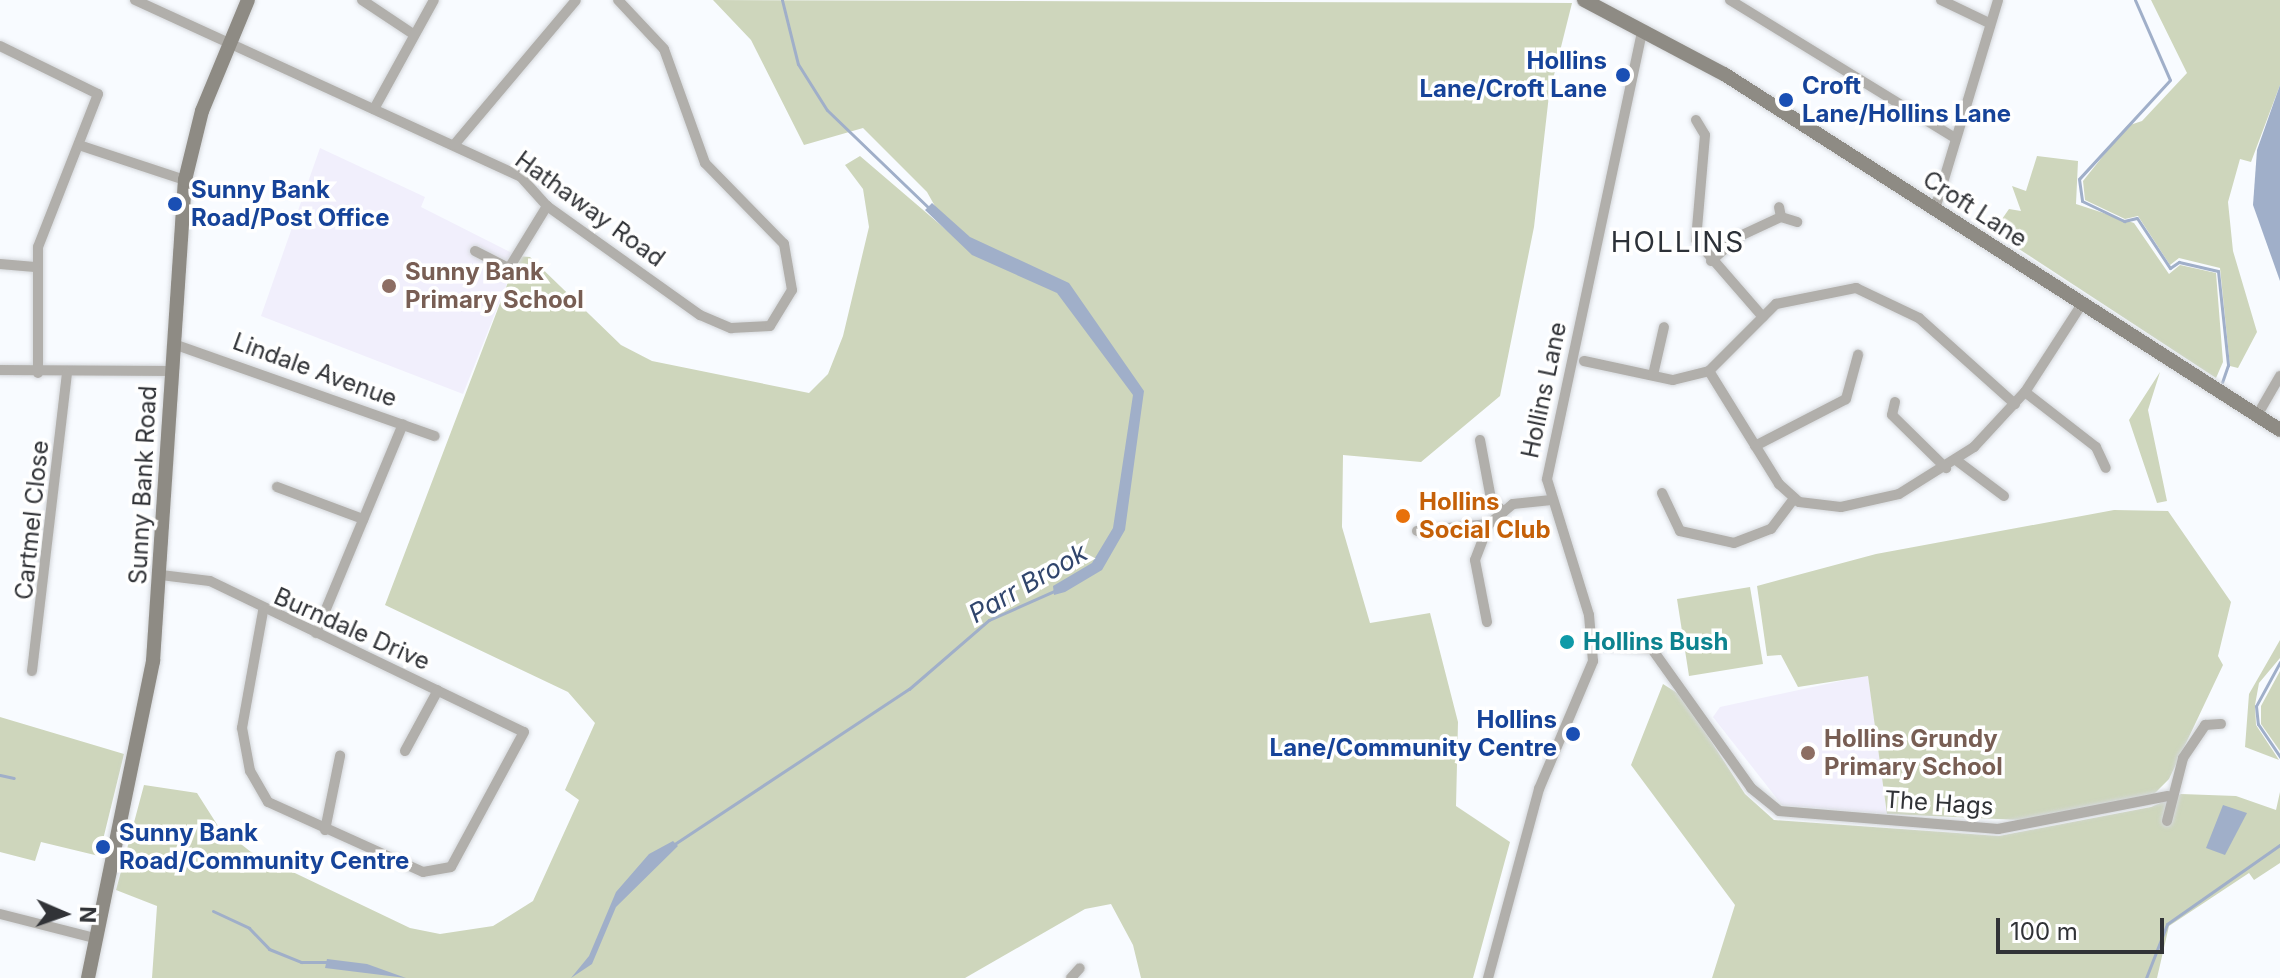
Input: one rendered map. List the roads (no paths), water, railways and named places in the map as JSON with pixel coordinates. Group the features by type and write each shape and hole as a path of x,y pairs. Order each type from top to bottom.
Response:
{"street":[{"name":"Hathaway Road","path":"135,0 520,176 547,206 715,322 762,329 788,305 792,274 784,244 705,163 664,49 618,0"},
{"name":"Sunny Bank Road","path":"88,978 94,938 148,704 161,575 171,371 179,346 185,180 229,41 248,0"},
{"path":"362,0 410,32"},
{"path":"374,109 410,32 434,0"},
{"path":"454,145 576,0"},
{"name":"Croft Lane","path":"1584,0 1642,31 1935,209 2280,430"},
{"path":"1730,0 1954,137"},
{"path":"1941,0 1987,22"},
{"path":"1935,209 1987,22 1998,0"},
{"name":"Hollins Lane","path":"1488,978 1539,789 1592,671 1592,644 1585,597 1549,500 1552,440 1642,31"},
{"path":"0,46 96,90 35,267 38,373"},
{"path":"1696,120 1705,135 1694,231 1711,261 1763,317"},
{"path":"79,145 185,180"},
{"path":"475,251 509,268 547,206"},
{"path":"1711,261 1740,236 1780,212 1797,222"},
{"path":"0,264 35,267"},
{"path":"1584,361 1653,375 1692,379 1709,371 1776,304 1812,292 1871,292 1940,334 2015,404"},
{"path":"1709,371 1755,446 1794,499 1861,505 1946,468 1956,460 2025,392 2082,304"},
{"path":"1653,375 1664,327"},
{"name":"Lindale Avenue","path":"179,346 435,436"},
{"path":"1755,446 1848,395 1858,355"},
{"path":"0,370 38,373 171,371"},
{"name":"Cartmel Close","path":"32,671 67,372"},
{"path":"2258,414 2280,376"},
{"path":"2025,392 2096,447 2106,468"},
{"path":"1848,395 1859,403"},
{"path":"1895,402 1892,415 1946,468"},
{"path":"316,633 403,424"},
{"path":"1480,440 1491,499 1503,512"},
{"path":"1956,460 2004,496"},
{"path":"277,487 363,519"},
{"path":"1662,493 1680,531 1734,543 1771,529 1794,499"},
{"path":"1487,622 1475,560 1489,524 1503,512 1549,500"},
{"path":"1417,531 1489,524"},
{"name":"Burndale Drive","path":"161,575 210,581 263,611 524,732 451,867 423,872 325,830"},
{"path":"263,611 242,728 250,771 268,802 325,830 340,756"},
{"name":"The Hags","path":"1592,644 1652,649 1751,788 1779,811 1998,829 2168,796"},
{"path":"405,751 438,690"},
{"path":"2167,821 2168,796 2205,725 2221,724"},
{"path":"0,914 94,938"},
{"path":"1071,978 1080,968"}],"water":[{"path":"2280,85 2280,281 2253,205 2257,150"},
{"path":"932,203 970,237 1069,283 1144,391 1125,530 1102,570 1065,592 1054,595 1053,586 1092,563 1113,528 1133,395 1057,293 972,255 925,210"},
{"path":"2223,805 2247,813 2225,855 2206,848"},
{"path":"673,841 678,846 616,907 592,964 571,978 589,956 616,892 649,854"},
{"path":"327,959 367,964 406,978 325,968"}],"waterway":[{"name":"Parr Brook","path":"782,0 798,64 827,110 929,208"},
{"path":"2135,0 2170,80 2079,179 2082,201 2124,221 2137,218 2170,268 2179,262 2218,271 2228,365 2222,382"},
{"name":"Parr Brook","path":"673,845 909,689 989,620 1054,591"},
{"path":"2280,662 2256,706 2258,724 2280,757"},
{"name":"Parr Brook","path":"0,775 14,778"},
{"path":"2146,978 2167,924 2280,845"},
{"path":"213,911 249,928 269,949 301,962 330,962"}],"place":[{"name":"Hollins Lane/Croft Lane","path":"1623,75"},
{"name":"Croft Lane/Hollins Lane","path":"1786,100"},
{"name":"Sunny Bank Road/Post Office","path":"175,204"},
{"name":"Sunny Bank Primary School","path":"389,286"},
{"name":"Hollins Social Club","path":"1403,516"},
{"name":"Hollins Bush","path":"1567,642"},
{"name":"Hollins Lane/Community Centre","path":"1573,734"},
{"name":"Hollins Grundy Primary School","path":"1808,753"},
{"name":"Sunny Bank Road/Community Centre","path":"103,847"}],"district":[{"name":"HOLLINS","path":"1678,242"}]}
